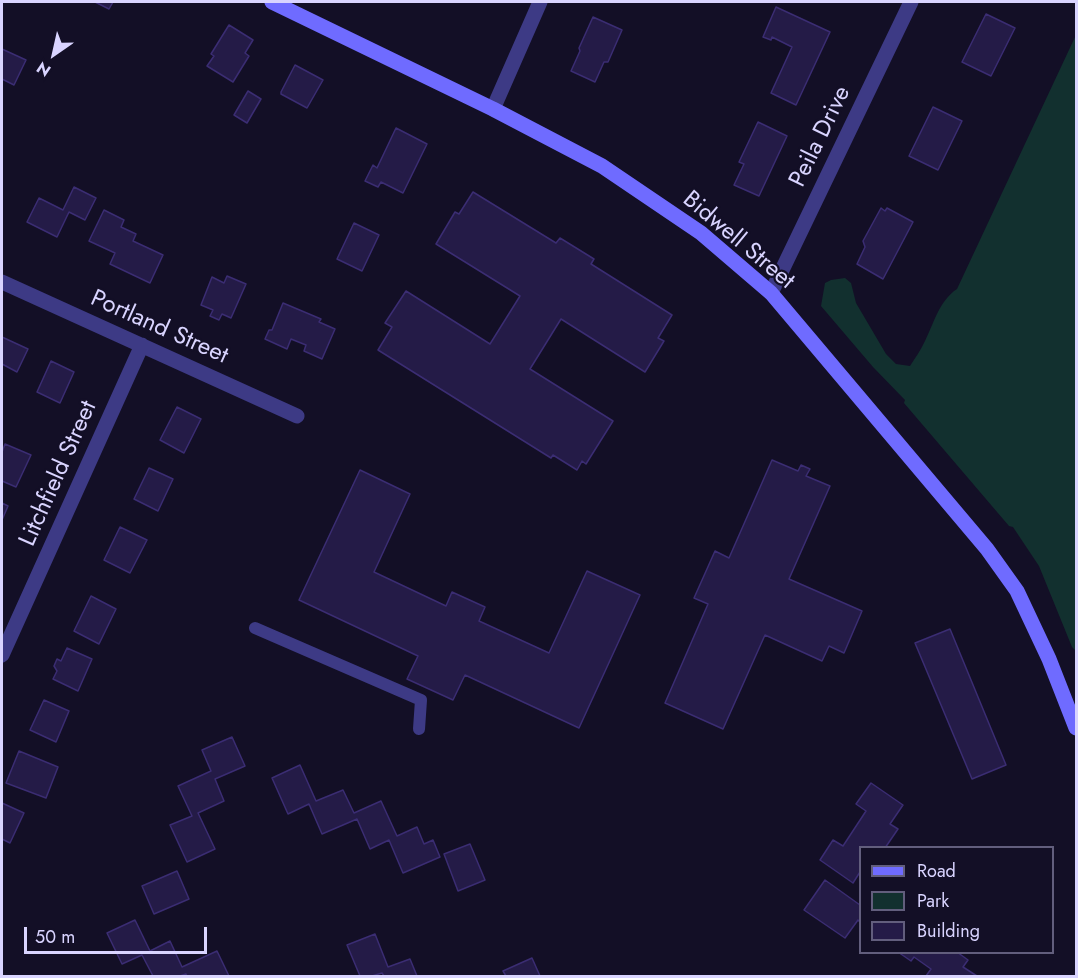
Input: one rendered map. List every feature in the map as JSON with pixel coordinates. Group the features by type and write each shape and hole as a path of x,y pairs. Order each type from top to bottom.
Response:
{"street":[{"name":"Bidwell Street","path":"272,2 493,109 611,172 702,232 771,293 987,549 1017,591 1049,659 1077,728"},
{"path":"493,109 540,2"},
{"name":"Peila Drive","path":"771,293 911,2"},
{"name":"Portland Street","path":"2,282 297,416"},
{"name":"Litchfield Street","path":"2,655 142,345"}],"lane":[{"path":"255,627 421,700 419,729"}],"green space":[{"path":"1076,35 1076,651 1072,647 1039,566 1013,527 1009,526 904,403 905,400 873,367 821,306 825,283 845,278 851,283 856,303 886,354 896,364 910,366 941,306 957,289"}],"building":[{"path":"95,2 113,2 109,9"},
{"path":"776,7 830,32 796,105 771,93 792,47 772,37 771,40 763,37"},
{"path":"986,14 1015,28 991,76 962,62"},
{"path":"593,17 622,30 608,62 604,62 595,82 571,71"},
{"path":"229,25 253,40 245,53 249,56 233,82 207,66 214,56 211,54"},
{"path":"2,49 26,60 14,85 2,79"},
{"path":"295,65 323,80 307,108 281,94"},
{"path":"248,91 261,99 247,123 234,115"},
{"path":"933,107 962,121 938,170 909,156"},
{"path":"758,122 787,136 759,196 734,185 744,164 739,162"},
{"path":"396,128 427,144 403,193 381,182 378,187 365,181 373,165 377,168"},
{"path":"74,187 96,198 85,220 69,212 57,237 27,222 39,198 63,210"},
{"path":"473,192 556,243 560,238 594,259 591,264 672,315 658,338 664,341 645,372 561,319 530,369 613,421 586,464 582,461 577,470 553,455 551,458 378,350 392,327 385,323 406,291 490,344 520,296 436,244 455,212 459,214"},
{"path":"881,208 885,211 887,208 913,222 883,279 857,264 865,247 863,241"},
{"path":"104,210 124,220 121,227 136,234 133,241 163,255 150,283 110,264 115,253 89,241"},
{"path":"354,223 379,235 362,271 337,259"},
{"path":"227,276 246,284 231,318 222,314 219,320 210,316 213,310 201,305 212,277 224,283"},
{"path":"283,303 321,319 319,322 335,329 322,359 304,351 306,345 291,339 287,349 265,339 269,330 272,330"},
{"path":"2,337 28,349 17,372 2,364"},
{"path":"51,361 74,372 60,403 37,392"},
{"path":"177,407 201,419 184,453 160,440"},
{"path":"5,444 31,455 16,487 2,481 2,452"},
{"path":"772,460 798,471 801,465 810,469 806,476 830,486 789,579 862,611 844,653 829,646 822,661 765,635 723,729 665,703 708,604 694,598 715,551 729,558"},
{"path":"149,468 173,479 158,511 134,499"},
{"path":"360,470 410,494 374,572 446,606 452,592 485,607 479,621 549,653 587,571 640,595 579,728 465,675 453,700 407,679 418,656 299,600"},
{"path":"2,503 8,506 2,520"},
{"path":"120,527 147,540 130,573 104,560"},
{"path":"91,596 116,609 99,644 74,631"},
{"path":"950,629 1006,765 972,779 915,643"},
{"path":"67,648 92,659 78,691 53,679 57,671 54,666 57,659 61,661"},
{"path":"44,700 69,711 56,742 30,730"},
{"path":"232,737 245,766 215,779 224,801 198,813 215,849 187,862 170,825 192,816 178,786 211,771 202,750"},
{"path":"19,751 58,767 46,798 6,783"},
{"path":"300,765 316,801 343,790 354,813 381,801 397,836 417,827 424,844 433,840 440,857 403,873 389,840 370,849 357,819 322,834 309,804 288,814 272,778"},
{"path":"871,783 903,805 890,824 898,829 886,846 859,846 859,874 853,883 820,860 833,840 843,846 866,811 856,804"},
{"path":"2,803 24,813 10,843 2,839"},
{"path":"470,844 485,880 458,891 444,854"},
{"path":"177,871 189,899 154,914 142,886"},
{"path":"825,880 859,904 859,921 845,938 804,910"},
{"path":"135,920 150,951 170,941 182,967 217,951 229,976 187,976 186,974 153,976 142,955 122,964 107,933"},
{"path":"375,934 388,967 410,959 417,976 384,976 382,973 360,976 347,945"},
{"path":"901,954 960,954 968,960 963,967 977,976 926,976 931,969 914,957 911,961"},
{"path":"532,958 540,976 506,976 503,971"}]}
